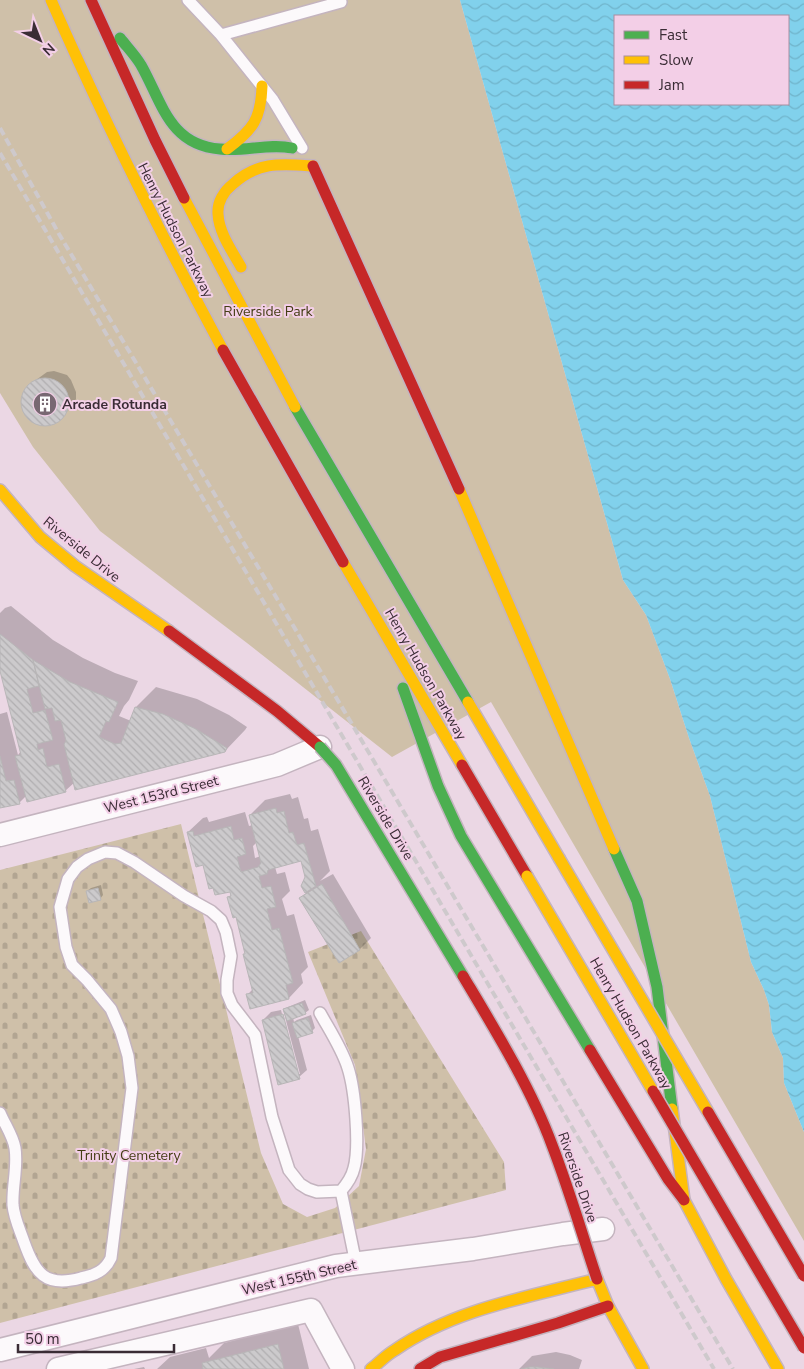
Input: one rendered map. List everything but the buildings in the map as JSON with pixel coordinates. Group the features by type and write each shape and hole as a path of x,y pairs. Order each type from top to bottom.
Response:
{"main road":[{"name":"Henry Hudson Parkway","path":"51,0 91,92 230,366 804,1348"},
{"name":"Henry Hudson Parkway","path":"92,1 176,183 299,415 804,1276"},
{"path":"92,1 143,68 172,126 180,134 199,145 211,148 283,146 293,148 302,152 314,166 480,536 638,901 656,929"},
{"path":"227,149 242,139 258,118 262,106 262,86"},
{"path":"246,278 220,224 218,213 220,201 227,188 250,170 263,165 277,163 314,166"},
{"path":"275,345 299,415"},
{"name":"Riverside Drive","path":"0,490 40,537 75,566 153,620 295,725 336,765 485,1014 533,1101 552,1144 597,1279 608,1306 643,1369"},
{"path":"383,630 426,755 461,836 668,1179 684,1200 726,1279 778,1369"},
{"path":"638,901 658,987 684,1200"},
{"path":"681,1042 687,1101"},
{"path":"690,1130 697,1193 708,1243"},
{"path":"371,1369 401,1344 437,1325 496,1306 597,1279"},
{"path":"420,1369 440,1357 608,1306"}],"street":[{"name":"West 153rd Street","path":"0,835 277,765 320,748"},
{"name":"West 155th Street","path":"0,1350 336,1266 603,1229"},
{"path":"58,1369 311,1310 343,1369"}],"lane":[{"path":"188,0 221,35 273,100 314,166"},
{"path":"221,35 340,2"},
{"path":"0,1113 13,1140 16,1161 13,1205 17,1223 31,1261 42,1276 49,1280 75,1280 101,1272 111,1258 132,1088 128,1056 121,1032 111,1009 72,965 66,948 60,907 68,879 77,867 96,854 111,852 134,862 184,896 211,911 221,920 226,932 230,956 227,993 232,1005 254,1035 272,1117 289,1170 294,1178 308,1189 317,1192 341,1191 349,1181 354,1169 358,1149 353,1097 349,1070 320,1013"},
{"path":"341,1191 356,1264"}],"green space":[{"name":"Riverside Park","path":"0,0 460,0 623,580 646,615 670,679 710,796 751,962 769,1005 772,1032 783,1058 784,1083 804,1132 804,1241 491,702 392,757 100,531 33,447 0,393"},
{"name":"Trinity Cemetery","path":"181,824 261,1153 283,1204 307,1217 335,1208 359,1186 366,1149 355,1065 308,952 361,931 504,1162 506,1190 0,1323 0,870"}],"water":[{"path":"460,0 804,0 804,1132 784,1083 783,1058 772,1032 769,1005 764,990 751,962 710,796 646,615 623,580"}],"railway":[{"path":"0,128 59,234 346,714 733,1369"},
{"path":"0,153 714,1369"}],"traffic: fast":[{"path":"120,38 141,65 169,119 189,139 203,146 229,150 274,146 292,148"},
{"path":"295,407 468,702"},
{"path":"403,688 438,786 461,836 590,1050"},
{"path":"320,747 336,765 463,976"},
{"path":"614,849 637,901 657,987 672,1109"}],"traffic: slow":[{"path":"51,0 133,176 223,350"},
{"path":"227,149 243,136 254,123 260,107 262,86"},
{"path":"241,267 226,242 219,221 219,205 224,193 242,177 261,168 281,165 313,166"},
{"path":"184,198 295,407"},
{"path":"459,489 614,849"},
{"path":"0,490 40,537 75,566 169,631"},
{"path":"343,562 462,765"},
{"path":"468,702 559,858"},
{"path":"559,858 708,1112"},
{"path":"527,876 653,1091"},
{"path":"672,1109 684,1200 726,1279 778,1369"},
{"path":"371,1369 392,1352 418,1336 467,1314 597,1279 608,1306 643,1369"}],"traffic: jam":[{"path":"91,0 155,140 184,198"},
{"path":"313,166 459,489"},
{"path":"223,350 343,562"},
{"path":"169,631 277,711 320,747"},
{"path":"462,765 527,876"},
{"path":"463,976 534,1102 564,1178 597,1279"},
{"path":"590,1050 668,1179 684,1200"},
{"path":"653,1091 804,1348"},
{"path":"708,1112 804,1276"},
{"path":"420,1369 440,1357 558,1323 608,1306"}],"place":[{"name":"Arcade Rotunda","path":"45,404"}]}
